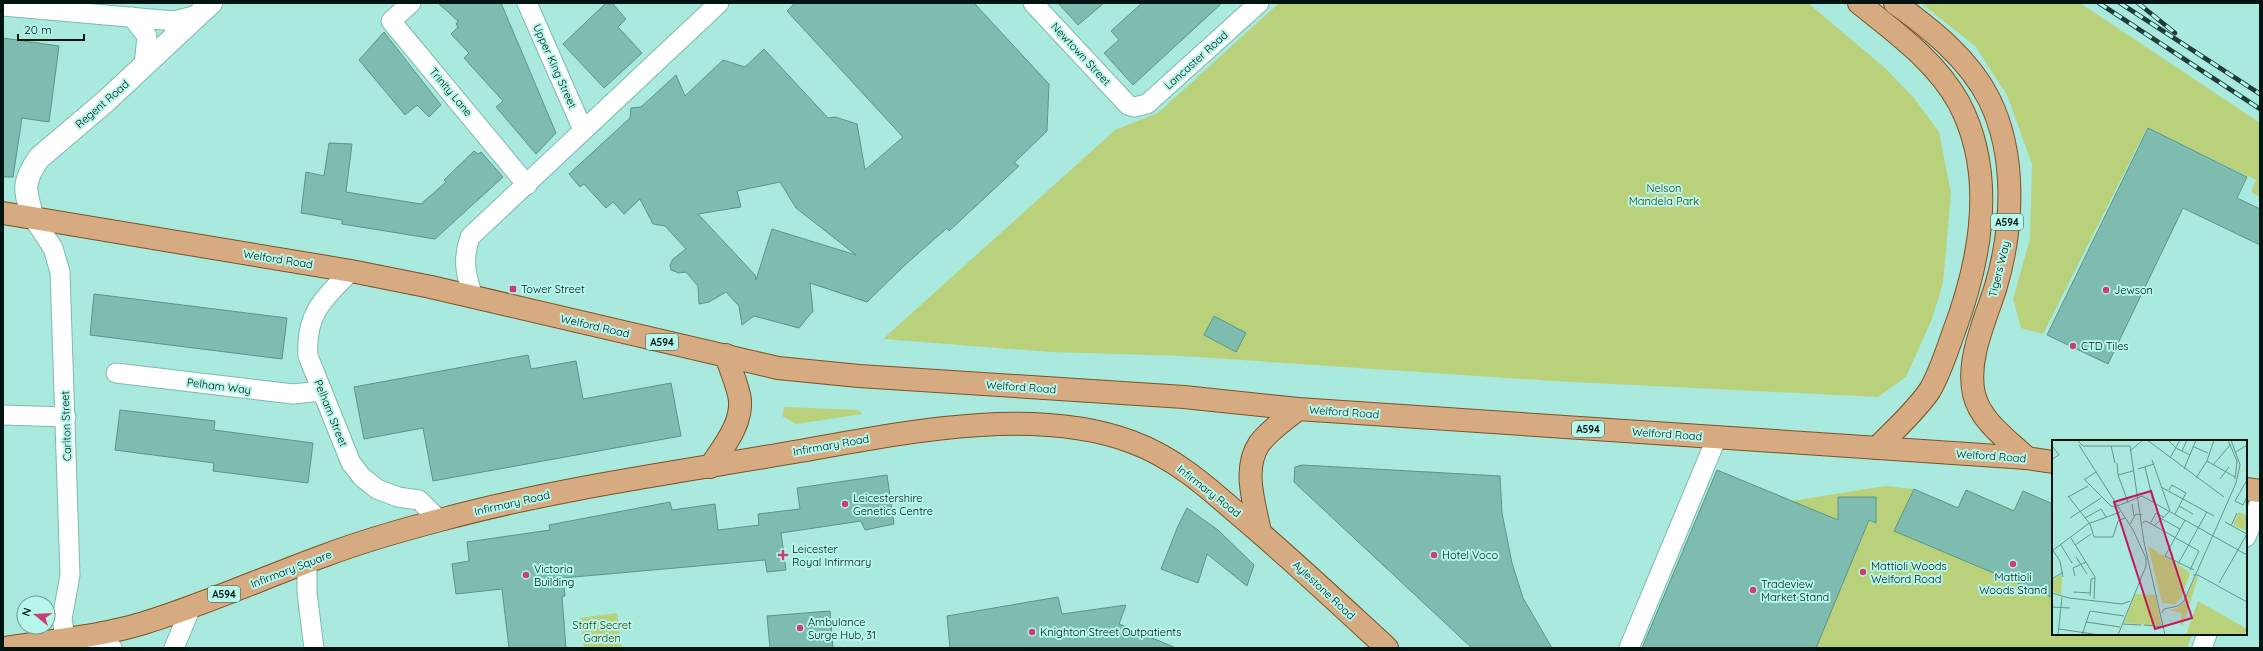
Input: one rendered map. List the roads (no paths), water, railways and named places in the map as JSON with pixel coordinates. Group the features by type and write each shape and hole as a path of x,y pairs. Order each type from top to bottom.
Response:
{"main road":[{"name":"A594","path":"1859,3 1899,35 1944,80 1969,125 1977,150 1981,184 1981,218 1978,248 1969,286 1942,364 1929,391 1916,408 1877,448"},
{"name":"Tigers Way","path":"1895,3 1946,43 1971,73 1989,99 2001,132 2008,168 2007,237 1996,284 1975,352 1971,377 1974,396 1986,418 2027,458"},
{"name":"Welford Road","path":"3,213 351,271 473,297 661,342 726,355 778,368 802,371 1184,397 1298,409 2027,458 2052,462"},
{"path":"710,467 734,429 739,414 740,400 726,355"},
{"path":"1260,532 1251,489 1250,471 1254,455 1259,445 1269,433 1298,409"},
{"name":"Infirmary Road","path":"378,538 439,520 542,495 924,430 990,425 1065,426 1102,432 1158,453 1190,474 1260,532"},
{"path":"2247,490 2260,491"},
{"name":"Aylestone Road","path":"1260,532 1387,648"},
{"name":"Infirmary Square","path":"67,644 88,636 141,624 191,607 307,562 378,538"},
{"name":"A594","path":"4,648 67,644"}],"street":[{"name":"Trinity Lane","path":"411,3 391,21 526,185"},
{"name":"Upper King Street","path":"527,3 583,130"},
{"path":"473,297 464,264 465,251 470,237 719,3"},
{"name":"Newtown Street","path":"1033,3 1128,104"},
{"name":"Lancaster Road","path":"1128,104 1134,107 1147,104 1259,3"},
{"path":"3,6 174,21 205,9"},
{"name":"Regent Road","path":"33,218 25,188 31,169 39,158 144,66 205,9"},
{"path":"132,17 147,36 144,66"},
{"name":"Carlton Street","path":"33,218 53,248 60,272 66,417 70,575 62,619 67,644"},
{"name":"Pelham Street","path":"351,271 327,294 319,305 309,328 307,342 308,356 352,463 362,477 377,489 398,498 419,500 439,520"},
{"name":"Pelham Way","path":"116,373 293,394 322,391"},
{"path":"3,415 66,417"},
{"path":"1629,648 1717,438"},
{"path":"2247,534 2260,502"},
{"path":"307,562 307,593 314,648"},
{"path":"174,648 191,607"},
{"path":"2202,648 2208,635"},
{"path":"88,636 112,648"}],"railway":[{"path":"2099,3 2260,109"},
{"path":"2120,3 2260,94"},
{"path":"2138,3 2175,33"}],"place":[{"name":"Tower Street","path":"513,289"},
{"name":"Jewson","path":"2106,290"},
{"name":"CTD Tiles","path":"2073,346"},
{"name":"Leicestershire Genetics Centre","path":"845,504"},
{"name":"Leicester Royal Infirmary","path":"783,555"},
{"name":"Hotel Voco","path":"1434,555"},
{"name":"Mattioli Woods Stand","path":"2013,564"},
{"name":"Mattioli Woods Welford Road","path":"1863,572"},
{"name":"Victoria Building","path":"526,575"},
{"name":"Tradeview Market Stand","path":"1753,590"},
{"name":"Ambulance Surge Hub, 31","path":"800,628"},
{"name":"Knighton Street Outpatients","path":"1032,632"}],"park label":[{"name":"Nelson Mandela Park","path":"1664,194"},
{"name":"Staff Secret Garden","path":"602,631"}]}
